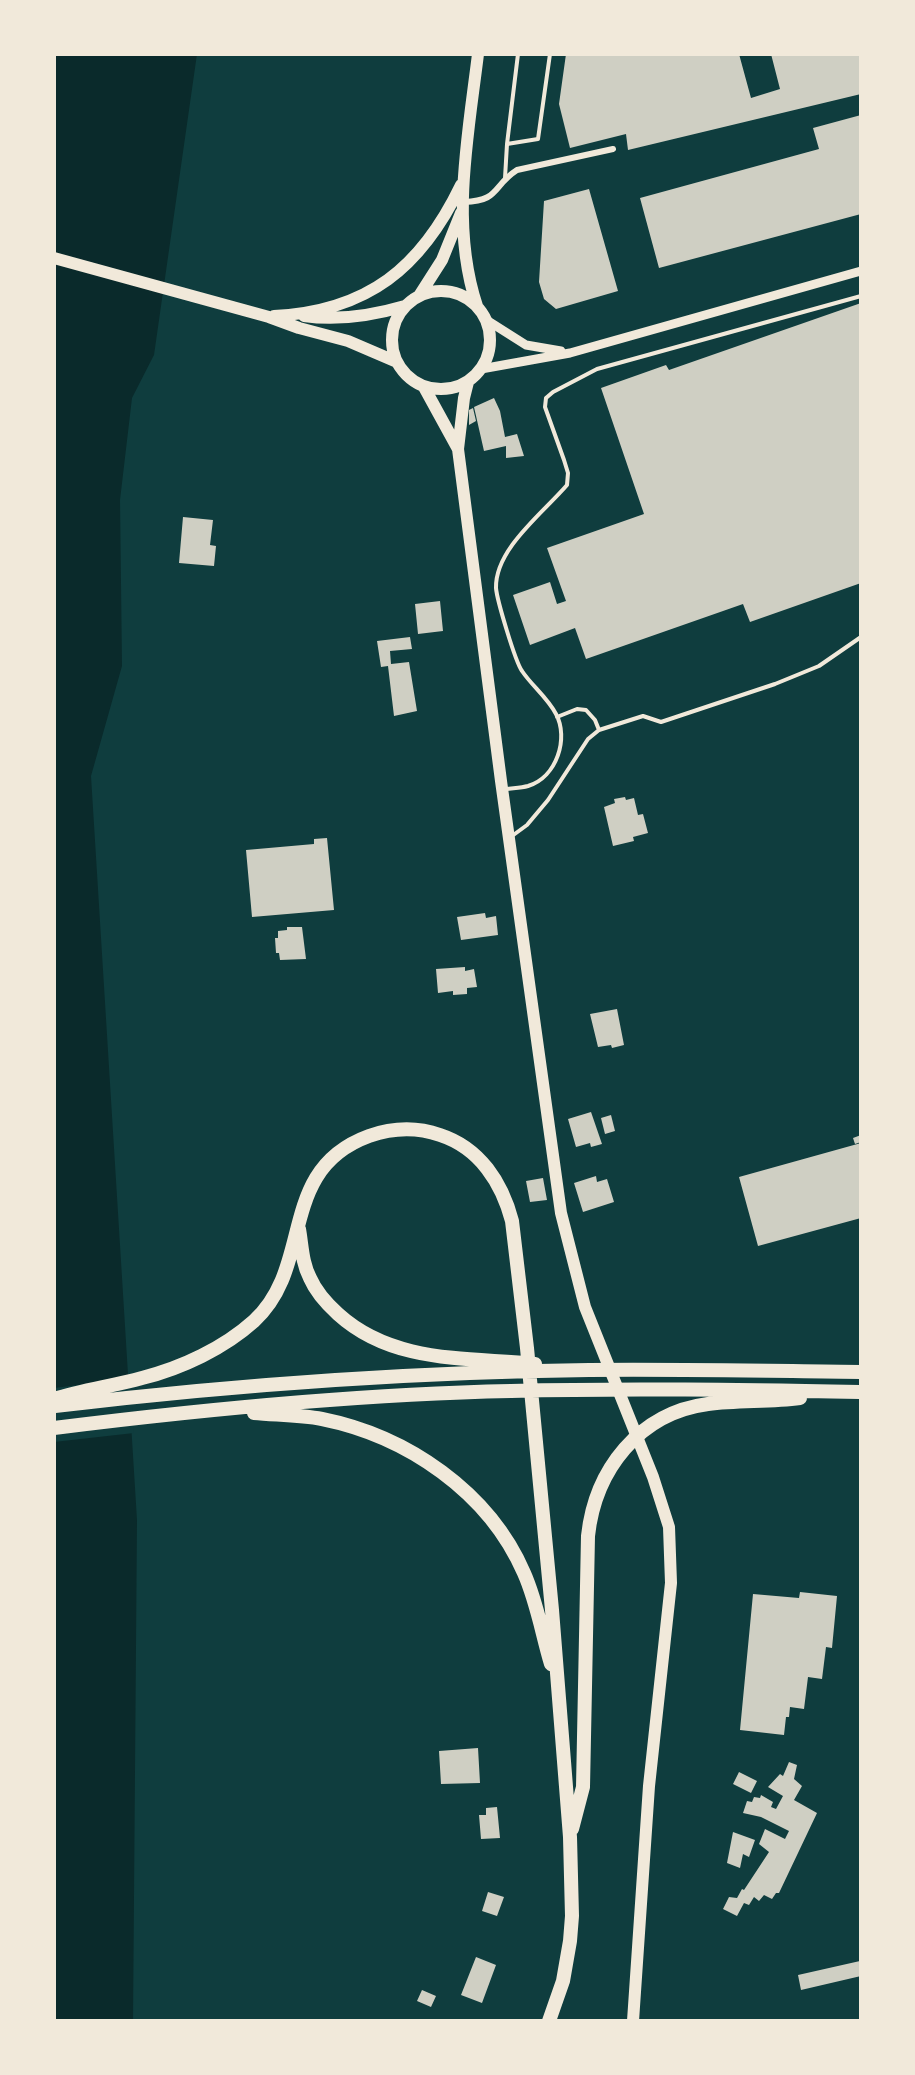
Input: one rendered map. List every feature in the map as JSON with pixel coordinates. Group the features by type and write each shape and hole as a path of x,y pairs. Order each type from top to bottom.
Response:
{"highway":[{"path":"54,1399 79,1391 165,1372 217,1347 255,1320 277,1292 284,1276 305,1198 321,1169 345,1147 378,1133 395,1130 428,1131 460,1144 494,1176 508,1205 512,1221 527,1348 559,1689 570,1837 572,1916 570,1941 563,1981 549,2021"},
{"path":"298,1224 304,1264 316,1290 338,1313 362,1331 412,1352 505,1367"},
{"path":"54,1406 216,1389 505,1367 588,1370 861,1372"},
{"path":"54,1428 217,1410 372,1397 510,1391 658,1389 861,1392"},
{"path":"570,1837 583,1787 590,1516 609,1468 642,1430 660,1419 691,1407 709,1403 773,1402 840,1392"},
{"path":"217,1410 319,1419 338,1423 412,1452 450,1479 484,1510 514,1553 531,1591 559,1689"}],"main road":[{"path":"405,306 393,330 392,344 402,371 412,380 424,387 446,389 468,382 481,369 489,353 490,336 485,319 477,306 466,269 463,205 463,181 478,54"},
{"path":"294,315 343,304 384,284 418,255 446,216 463,181"},
{"path":"419,296 442,260 463,205"},
{"path":"54,258 269,316 299,328 348,341 397,362"},
{"path":"269,316 294,315 346,319 380,314 405,306 419,296 434,291 450,291 477,306"},
{"path":"468,382 458,449 502,789 561,1213 585,1307 652,1477 669,1527 671,1583 649,1786 633,2021"},
{"path":"424,387 458,449"}],"street":[{"path":"463,205 478,202 494,194 505,178 517,170 613,149"},
{"path":"481,369 570,352 861,271"},
{"path":"485,319 526,345 570,352"}],"lane":[{"path":"505,178 518,54"},
{"path":"507,144 538,139 550,54"},
{"path":"502,789 529,786 542,778 550,770 562,740 557,717 548,702 521,670 496,589 500,567 510,547 567,485 566,466 545,407 546,398 597,369 861,296"},
{"path":"509,838 527,825 548,800 588,738 599,730 643,716 661,722 775,684 819,666 861,637"},
{"path":"557,717 578,709 586,710 595,720 599,730"}],"water":[{"path":"54,54 197,54 154,355 132,398 120,500 122,666 91,776 137,1520 133,2021 54,2021"}],"pier":[{"path":"131,1381 134,1433 54,1442 54,1388"}],"building":[{"path":"566,54 739,54 751,98 780,89 771,54 861,54 861,94 628,150 626,134 570,148 559,104"},
{"path":"861,115 861,214 659,268 640,198 819,149 813,128"},
{"path":"589,189 618,291 556,309 544,299 539,282 544,201"},
{"path":"861,303 861,583 750,622 743,604 586,659 575,628 530,645 513,595 550,582 557,604 566,601 547,548 644,514 601,388 666,365 669,370"},
{"path":"494,398 500,411 505,437 517,434 524,456 506,458 506,446 484,451 474,407"},
{"path":"473,408 476,421 469,425 469,410"},
{"path":"183,517 213,520 210,545 216,546 214,566 179,563"},
{"path":"440,601 443,631 418,634 415,604"},
{"path":"410,637 412,649 390,651 391,664 409,662 417,711 394,716 388,666 381,667 377,641"},
{"path":"625,797 626,800 634,798 638,815 643,814 648,833 633,837 634,841 613,846 604,807 615,803 614,799"},
{"path":"327,838 334,910 252,917 246,850 314,844 314,839"},
{"path":"485,913 486,918 496,916 498,935 461,940 457,917"},
{"path":"287,927 302,927 306,959 280,960 279,953 276,953 275,938 278,938 278,931 287,930"},
{"path":"465,967 465,971 474,969 477,987 467,988 467,994 453,995 453,991 438,993 436,969"},
{"path":"617,1009 624,1045 612,1048 611,1045 598,1047 590,1014"},
{"path":"591,1112 602,1144 591,1147 590,1143 576,1147 568,1119"},
{"path":"611,1115 615,1131 605,1134 601,1118"},
{"path":"861,1135 861,1142 855,1144 853,1138"},
{"path":"861,1143 861,1218 758,1246 739,1177"},
{"path":"596,1176 597,1182 607,1179 614,1202 583,1212 574,1183"},
{"path":"543,1178 547,1200 530,1202 526,1181"},
{"path":"800,1592 837,1596 832,1648 826,1647 822,1679 808,1677 804,1709 790,1707 789,1717 786,1717 784,1735 740,1730 753,1594 799,1598"},
{"path":"478,1748 480,1783 441,1784 439,1751"},
{"path":"789,1762 797,1765 794,1779 802,1786 794,1800 817,1813 779,1893 776,1893 772,1899 764,1895 759,1901 754,1897 749,1905 744,1903 737,1916 723,1909 729,1897 737,1898 742,1889 744,1890 769,1852 759,1844 765,1829 785,1839 789,1831 761,1817 743,1813 747,1801 752,1802 754,1797 760,1798 761,1795 773,1802 771,1807 776,1809 783,1796 768,1787 780,1774 783,1776"},
{"path":"739,1772 757,1781 751,1793 733,1784"},
{"path":"497,1807 500,1838 481,1839 479,1815 486,1815 486,1808"},
{"path":"733,1832 755,1840 749,1857 743,1854 740,1868 727,1863"},
{"path":"488,1892 504,1897 497,1916 482,1911"},
{"path":"476,1957 496,1965 482,2003 461,1995"},
{"path":"860,1961 861,1976 801,1990 798,1975"},
{"path":"422,1990 436,1996 431,2007 417,2001"}]}
